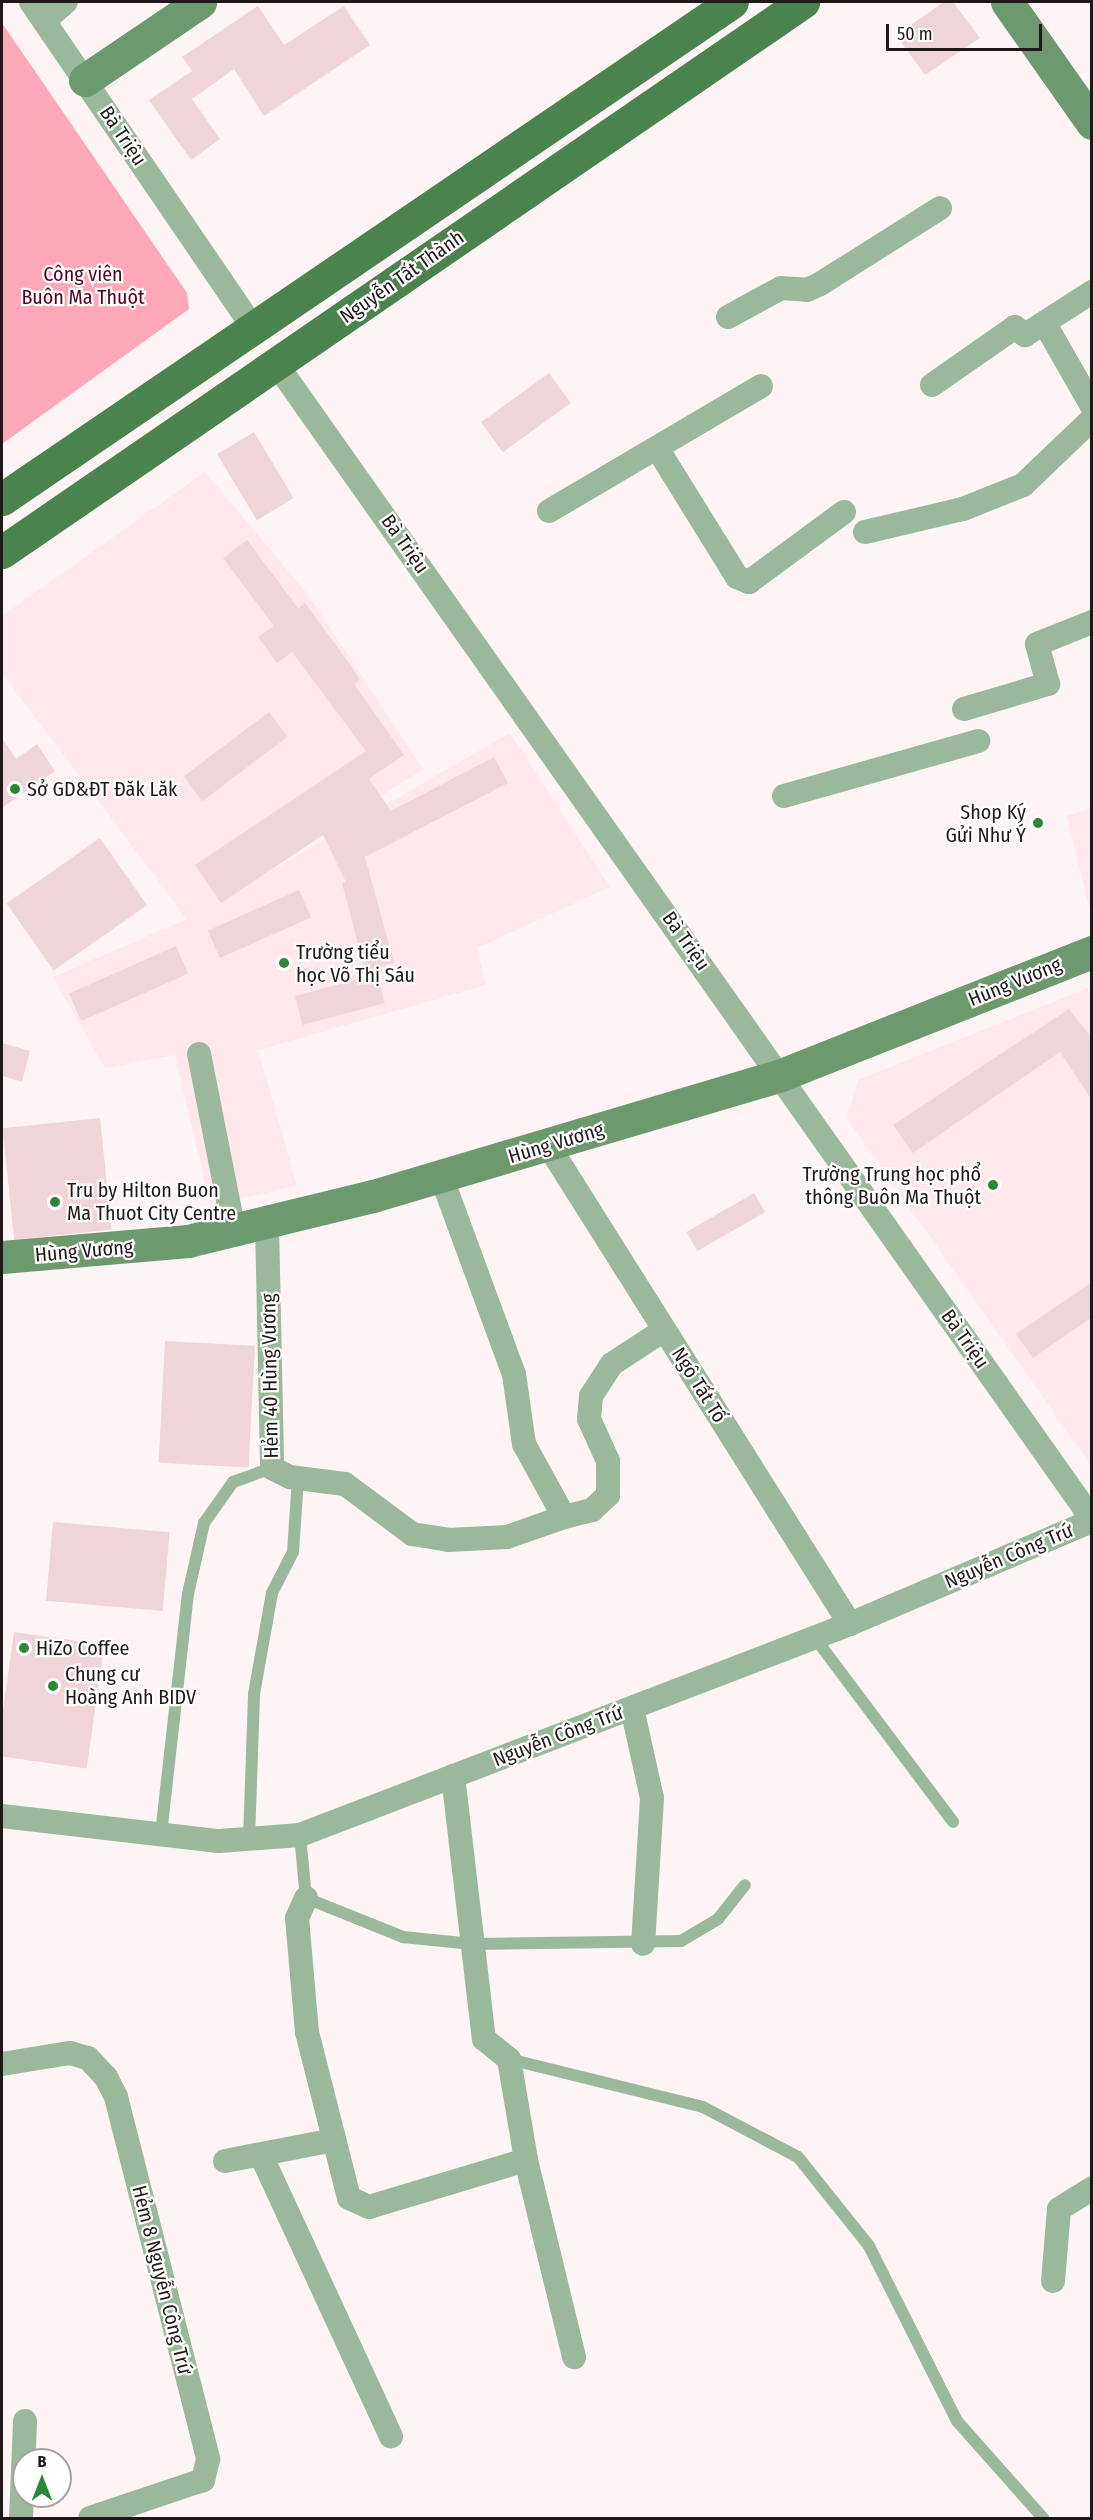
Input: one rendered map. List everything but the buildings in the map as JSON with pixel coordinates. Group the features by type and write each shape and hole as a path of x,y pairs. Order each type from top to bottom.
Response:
{"main road":[{"name":"Nguyễn Tất Thành","path":"2,499 255,330 732,2"},
{"name":"Nguyễn Tất Thành","path":"2,552 803,2"},
{"path":"255,330 278,364"}],"street":[{"path":"38,11 66,2"},
{"path":"85,80 200,2"},
{"path":"1008,2 1092,123"},
{"name":"Bà Triệu","path":"38,11 255,330"},
{"path":"729,317 780,288 807,290 820,284 940,208"},
{"path":"932,385 1015,327 1025,335 1092,292"},
{"path":"1045,324 1092,406"},
{"name":"Bà Triệu","path":"278,364 1092,1520"},
{"path":"549,511 761,386"},
{"path":"865,532 963,509 1023,485 1092,419"},
{"path":"657,448 737,577 748,582 844,512"},
{"path":"964,709 1048,684 1037,644 1092,622"},
{"path":"784,796 978,741"},
{"name":"Hùng Vương","path":"2,1257 188,1241 441,1176 780,1075 1092,952"},
{"path":"199,1054 234,1230"},
{"name":"Ngô Tất Tố","path":"548,1145 850,1624"},
{"path":"441,1176 514,1374 524,1444 564,1517"},
{"name":"Hẻm 40 Hùng Vương","path":"267,1222 272,1468 298,1478 345,1484 412,1534 448,1540 507,1537 592,1509 608,1495 608,1461 589,1419 591,1395 612,1364 664,1330"},
{"name":"Nguyễn Công Trứ","path":"2,1816 161,1834 249,1839 300,1835 815,1638 1092,1520"},
{"path":"632,1708 652,1798 643,1944"},
{"path":"453,1776 484,2038 509,2059 526,2160 574,2356"},
{"path":"306,1898 297,1918 307,2032 349,2198 359,2206 526,2160"},
{"name":"Hẻm 8 Nguyễn Công Trứ","path":"2,2064 70,2053 88,2058 106,2077 208,2459 203,2480 90,2518"},
{"path":"225,2162 334,2140"},
{"path":"261,2155 391,2436"},
{"path":"1053,2281 1059,2209 1092,2188"},
{"path":"21,2518 25,2421"}],"lane":[{"path":"161,1834 188,1594 204,1523 232,1482 272,1468"},
{"path":"249,1839 254,1694 272,1593 293,1552 298,1478"},
{"path":"815,1638 953,1822"},
{"path":"300,1835 306,1898 403,1937 473,1944 590,1938 643,1944 681,1941 700,1933 745,1885"},
{"path":"509,2059 703,2108 798,2157 869,2246 957,2421 1044,2518"}],"shaded area":[{"path":"205,472 306,592 423,769 205,909 510,733 610,887 477,948 486,985 258,1050 297,1186 210,1205 175,1055 105,1068 53,977 187,919 2,673 2,616"},
{"path":"1092,808 1091,915 1067,816"},
{"name":"Trường Trung học phổ thông Buôn Ma Thuột","path":"1091,987 1091,1465 847,1119 858,1080"}],"green space":[{"name":"Công viên Buôn Ma Thuột","path":"2,23 187,293 189,309 2,444"}],"place":[{"name":"Sở GD&ĐT Đăk Lăk","path":"15,789"},
{"name":"Shop Ký Gửi Như Ý","path":"1038,823"},
{"name":"Trường tiểu học Võ Thị Sáu","path":"284,963"},
{"name":"Trường Trung học phổ thông Buôn Ma Thuột","path":"993,1185"},
{"name":"Tru by Hilton Buon Ma Thuot City Centre","path":"55,1202"},
{"name":"HiZo Coffee","path":"24,1648"},
{"name":"Chung cư Hoàng Anh BIDV","path":"53,1686"}]}
